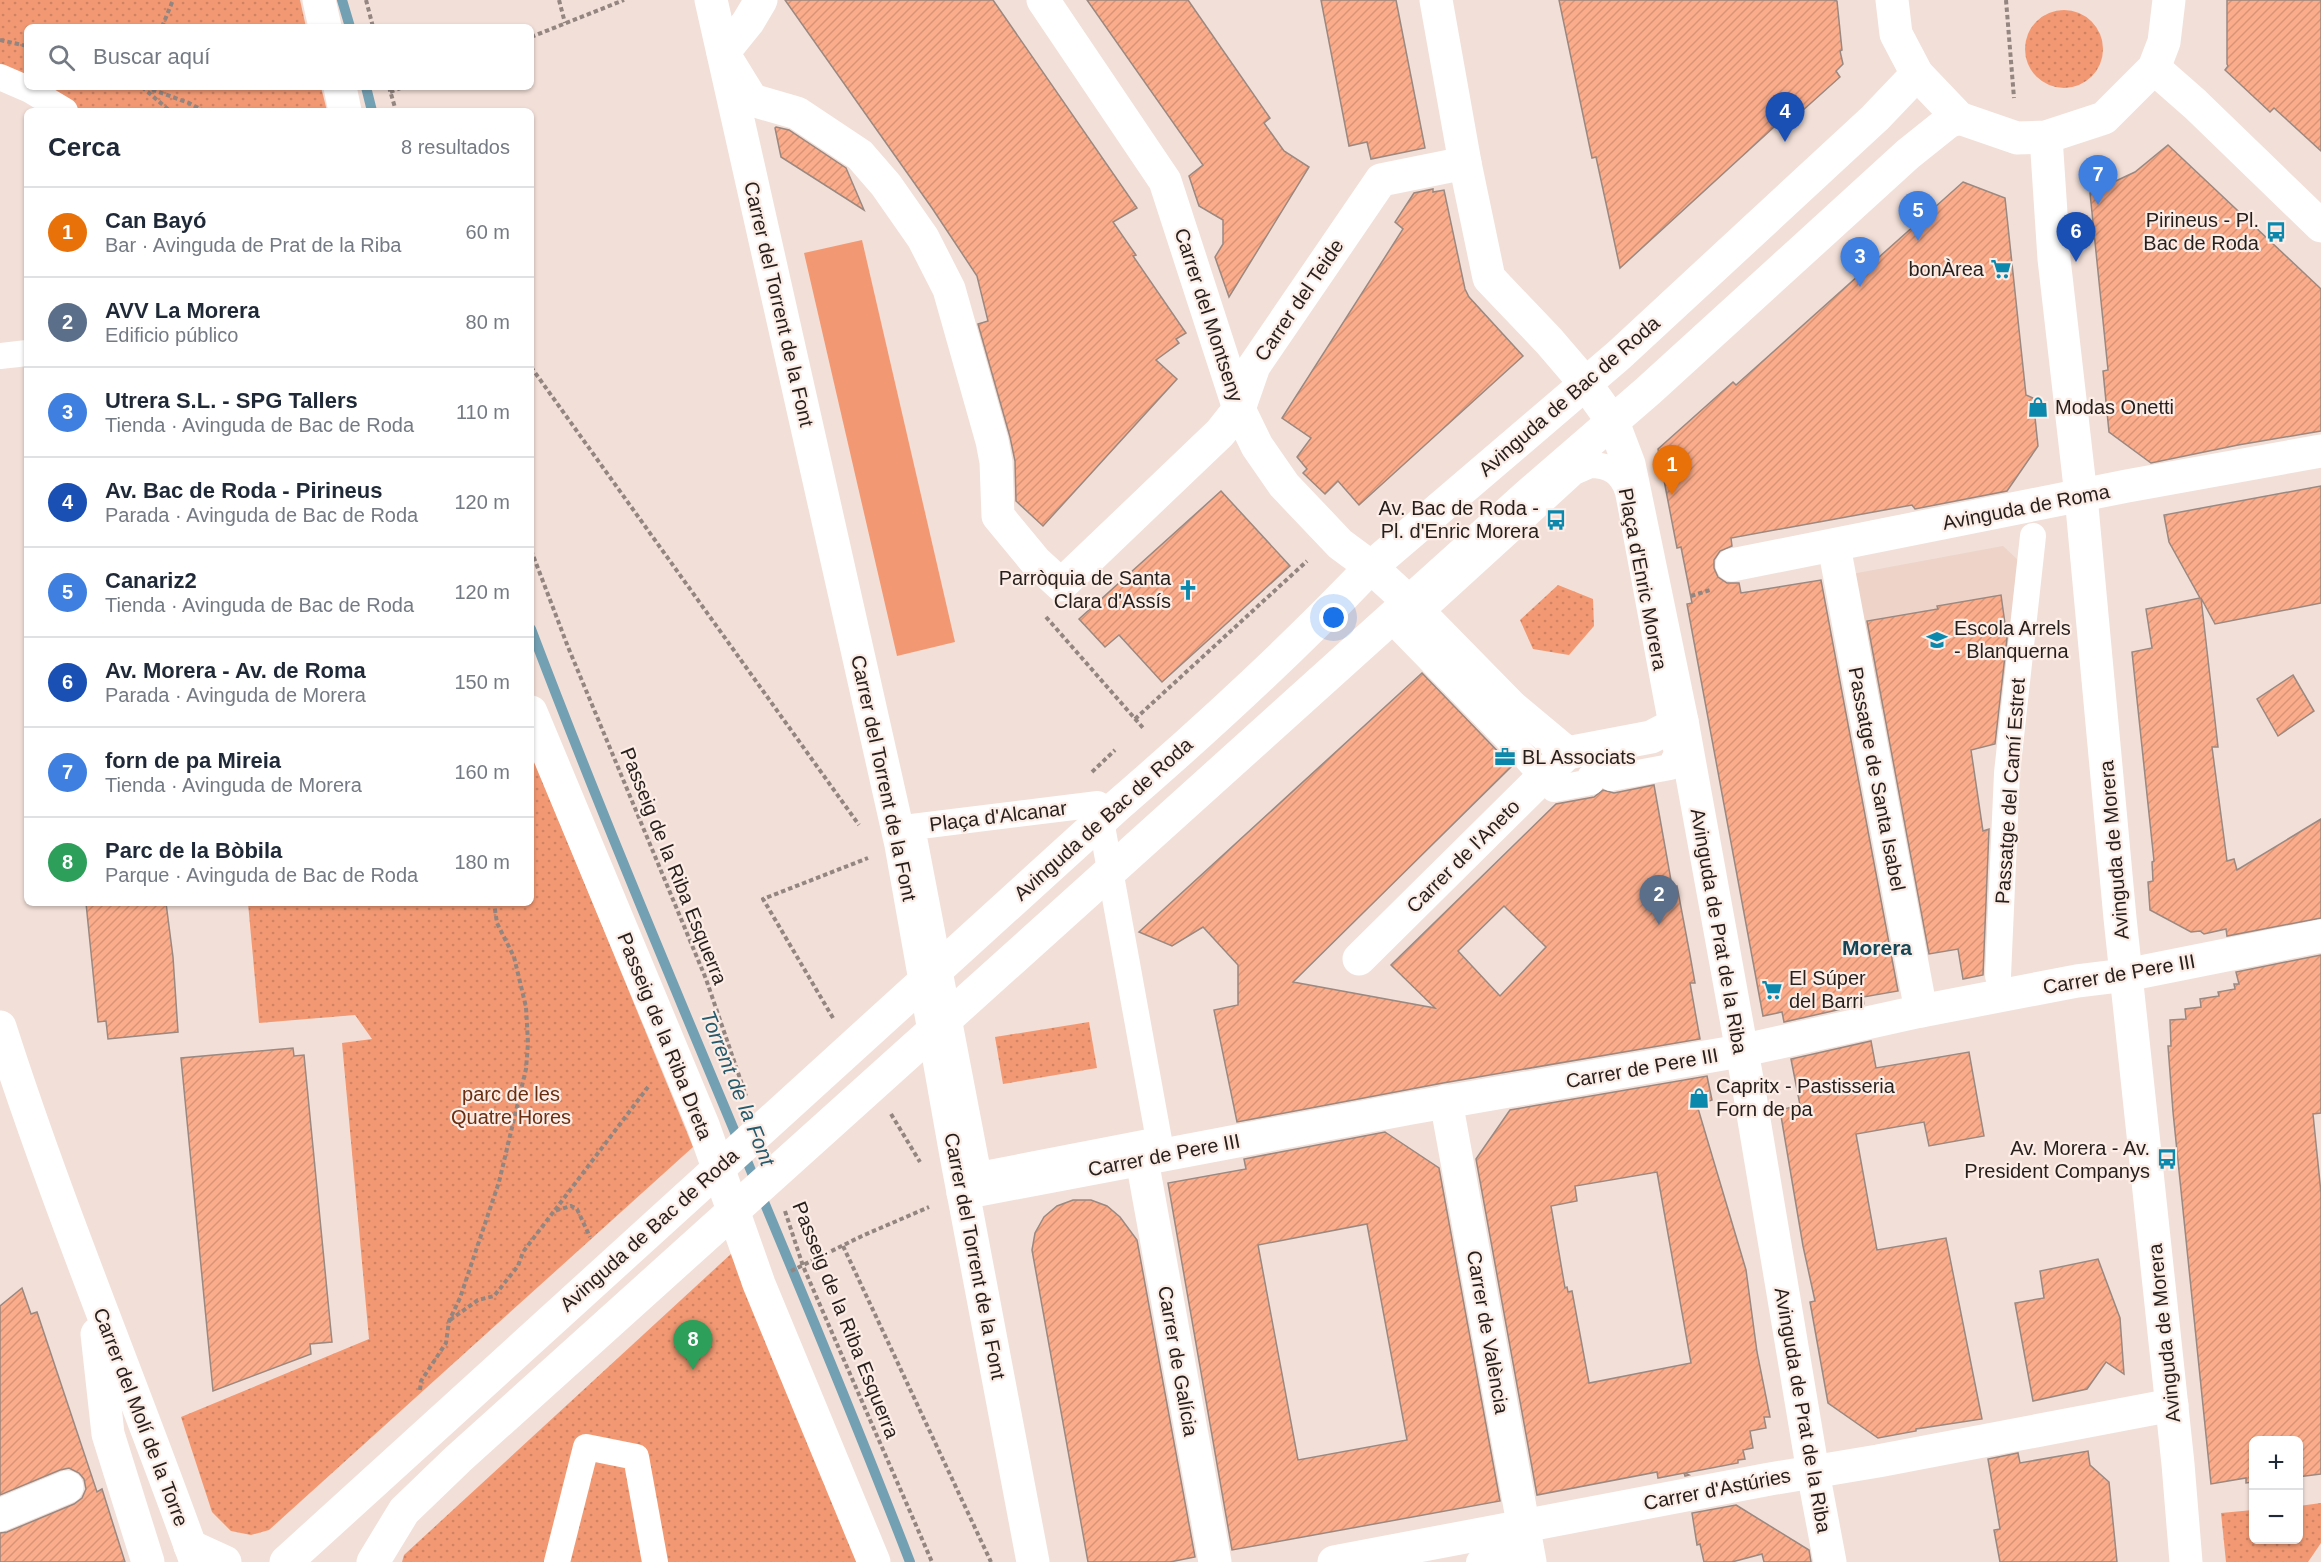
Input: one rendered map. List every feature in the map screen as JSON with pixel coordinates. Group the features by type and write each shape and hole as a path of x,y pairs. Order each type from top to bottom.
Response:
{"street":[{"path":"319,0 324,24"},
{"name":"Carrer del Torrent de la Font","path":"711,0 901,845 963,1193 1033,1562"},
{"path":"723,53 748,22 761,0"},
{"name":"Carrer del Montseny","path":"1043,0 1165,181 1239,409 1257,446 1284,485 1340,544 1371,567 1414,607"},
{"name":"Avinguda de Prat de la Riba","path":"1436,0 1465,163 1489,278 1585,383 1613,422 1629,464 1740,1051 1812,1472 1830,1562"},
{"path":"1892,0 1896,34 1917,74 1959,118 2016,138 2046,137 2104,118 2154,68 2164,42 2169,0"},
{"name":"Carrer del Teide","path":"723,53 752,100 797,113 860,156 886,185 922,238 949,289 992,441 996,462 998,516 1036,562 1061,585 1220,433 1239,409 1254,366 1381,180 1465,163"},
{"path":"2154,68 2195,104 2321,226"},
{"name":"Avinguda de Bac de Roda","path":"286,1562 354,1502 429,1409 1117,806 1335,606 1371,567 1619,356 1826,165 1917,74"},
{"path":"0,77 24,87"},
{"path":"30,90 60,108"},
{"path":"341,90 344,108"},
{"path":"374,1562 404,1511 458,1459 1144,841 1414,607 1613,422 1908,154 1948,122 1959,118"},
{"name":"Avinguda de Morera","path":"2046,137 2054,259 2081,496 2126,975 2172,1406 2186,1562"},
{"path":"0,356 24,353"},
{"name":"Avinguda de Roma","path":"1725,576 1834,546 2321,451"},
{"name":"Plaça d'Enric Morera","path":"1590,465 1606,466 1621,476 1628,492 1677,724 1677,754 1670,767 1611,778 1610,773 1590,777 1591,782 1554,789 1401,630 1414,607 1574,472 1590,465"},
{"name":"Passatge del Camí Estret","path":"1998,976 2007,773 2033,536"},
{"name":"Passatge de Santa Isabel","path":"1834,546 1921,1011"},
{"path":"1414,607 1512,707 1567,753 1651,737 1677,724"},
{"name":"Passeig de la Riba Dreta","path":"534,719 703,1125 759,1284 874,1562"},
{"name":"Carrer de l'Aneto","path":"1359,959 1567,753"},
{"name":"Plaça d'Alcanar","path":"1098,804 1150,1150 984,1174 978,1172 912,827 1098,804"},
{"name":"Carrer de Pere III","path":"963,1193 1150,1150 1740,1051 1921,1011 2077,981 2126,975 2321,936"},
{"name":"Carrer del Molí de la Torre","path":"0,1027 91,1288 193,1554 225,1562"},
{"name":"Carrer de València","path":"1446,1101 1530,1562"},
{"name":"Carrer de Galícia","path":"1150,1150 1215,1562"},
{"name":"Carrer del Molí de la Torre","path":"91,1288 108,1434 148,1562"},
{"name":"Carrer d'Astúries","path":"1334,1562 2172,1406"},
{"path":"557,1562 586,1447 636,1457 655,1562"},
{"path":"0,1515 67,1487"},
{"path":"1479,1562 1508,1557 1509,1562"}],"path":[{"path":"163,24 173,0"},
{"path":"366,0 372,24"},
{"path":"559,0 565,23"},
{"path":"534,36 624,0"},
{"path":"2006,0 2014,102"},
{"path":"0,40 24,45"},
{"path":"146,90 167,108"},
{"path":"152,90 198,108"},
{"path":"390,90 395,108"},
{"path":"534,371 865,834"},
{"name":"Passeig de la Riba Esquerra","path":"534,558 568,647 706,979 747,1100"},
{"path":"1135,719 1307,561"},
{"path":"1682,599 1725,576"},
{"path":"1045,616 1144,729"},
{"path":"763,899 869,858"},
{"path":"429,1409 421,1381 446,1343 449,1321 460,1298 499,1182 526,1069 528,1043 526,1007 514,957 497,922 494,906"},
{"path":"449,1321 478,1300 494,1296 518,1266 522,1252 673,1054"},
{"name":"Passeig de la Riba Esquerra","path":"781,1200 803,1266 932,1562"},
{"path":"554,1211 571,1206 578,1209 591,1238"},
{"path":"803,1266 862,1236 933,1206"},
{"path":"843,1246 991,1562"}],"shaded area":[{"name":"Escola Arrels - Blanquerna","path":"2003,546 2022,564 2003,685 1878,710 1852,574"}],"green space":[{"path":"0,0 300,0 305,24 24,24 24,90 0,77"},
{"path":"2064,10 2079,13 2092,21 2100,34 2103,49 2100,64 2092,77 2079,85 2064,88 2049,85 2036,77 2028,64 2025,49 2028,34 2036,21 2049,13"},
{"path":"25,90 322,90 326,108 59,108"},
{"path":"862,240 955,642 897,656 804,253"},
{"path":"1558,585 1593,599 1594,626 1569,655 1533,649 1520,620"},
{"name":"parc de les Quatre Hores","path":"534,760 693,1147 269,1530 251,1535 231,1531 212,1512 181,1417 369,1339 342,1043 372,1039 355,1015 259,1023 248,906 534,906"},
{"path":"1089,1022 1097,1068 1003,1084 995,1037"},
{"path":"732,1253 860,1562 402,1562 404,1555"},
{"path":"2321,1503 2321,1543 2308,1562 2226,1562 2221,1513 2249,1510 2249,1544 2303,1544 2303,1505"}],"building":[{"path":"785,0 993,0 1137,208 1113,222 1136,255 1133,256 1186,333 1176,339 1179,343 1156,360 1177,379 1043,526 1016,501 1015,461 1010,437 978,324 988,321 977,276 932,208"},
{"path":"1087,0 1188,0 1270,118 1264,123 1284,151 1309,167 1229,297 1215,257 1223,244 1223,220 1199,206 1189,176 1203,165"},
{"path":"1321,0 1396,0 1425,148 1371,159 1367,142 1349,146"},
{"path":"1559,0 1834,0 1837,1 1842,50 1840,51 1843,64 1836,71 1840,77 1792,120 1787,115 1620,268 1596,157 1592,158"},
{"path":"2227,0 2321,0 2321,151 2274,108 2270,112 2225,70 2228,66"},
{"path":"776,127 789,130 846,168 864,210 781,157"},
{"path":"2168,145 2321,289 2321,431 2151,463 2109,432 2103,371 2108,370 2090,193 2135,172"},
{"path":"1963,182 2005,198 2026,395 2033,398 2038,446 2007,491 1915,509 1912,505 1731,538 1732,546 1720,551 1714,560 1714,568 1718,577 1727,583 1739,583 1741,593 1821,580 1898,991 1863,997 1864,1004 1784,1022 1782,1012 1763,1016 1687,604 1692,603 1681,547 1677,548 1658,449 1733,382 1736,385"},
{"path":"1433,189 1433,192 1444,190 1465,289 1469,297 1523,356 1359,505 1338,481 1325,494 1303,473 1307,469 1297,457 1311,438 1282,418 1403,229 1395,222 1414,193"},
{"path":"2321,486 2321,603 2215,624 2201,598 2218,747 2212,747 2227,861 2234,859 2237,870 2321,819 2321,918 2227,936 2226,929 2204,934 2200,931 2191,932 2150,910 2148,882 2153,881 2152,862 2154,861 2132,652 2152,648 2146,609 2200,598 2169,542 2164,515"},
{"name":"Parròquia de Santa Clara d'Assís","path":"1221,491 1290,566 1162,682 1119,635 1105,647 1079,619"},
{"path":"2001,595 2007,638 1995,744 1971,750 1983,831 1989,829 1983,975 1963,979 1958,949 1929,954 1867,621"},
{"path":"1422,673 1512,766 1293,982 1435,1008 1391,965 1556,804 1594,797 1603,790 1614,793 1654,785 1672,886 1677,886 1690,955 1695,983 1690,983 1700,1039 1443,1083 1237,1122 1214,1010 1238,1005 1238,965 1203,927 1172,946 1139,932","holes":["1504,906 1546,947 1500,996 1458,951"]},
{"path":"2293,675 2314,711 2278,736 2257,699"},
{"path":"86,906 166,906 173,957 178,1032 108,1039 106,1021 98,1022"},
{"path":"2321,955 2321,1113 2313,1114 2321,1193 2321,1474 2303,1476 2303,1436 2249,1436 2249,1483 2246,1483 2246,1478 2211,1484 2168,1046 2171,1046 2170,1020 2186,1019 2185,1009 2201,1007 2200,999 2219,996 2218,992 2235,989 2234,984 2239,984 2236,972"},
{"path":"1871,1041 1876,1068 1969,1052 1984,1136 1929,1146 1924,1122 1856,1134 1877,1250 1946,1238 1982,1419 1916,1429 1916,1431 1878,1438 1828,1403 1810,1302 1815,1301 1803,1246 1780,1110 1800,1105 1791,1059"},
{"path":"293,1048 294,1056 304,1055 332,1342 310,1344 311,1354 213,1391 181,1058"},
{"path":"1707,1076 1712,1100 1697,1105 1746,1270 1757,1352 1770,1417 1764,1417 1766,1428 1750,1431 1753,1448 1743,1450 1745,1459 1738,1460 1738,1463 1685,1473 1689,1475 1685,1476 1684,1473 1658,1478 1657,1472 1537,1495 1476,1159 1510,1110","holes":["1657,1172 1691,1363 1589,1383 1572,1291 1568,1292 1567,1287 1565,1288 1551,1206 1577,1201 1575,1186"]},
{"path":"1385,1132 1439,1168 1500,1501 1232,1550 1168,1183 1246,1169 1244,1159","holes":["1367,1224 1407,1440 1298,1460 1258,1245"]},
{"path":"1073,1200 1091,1200 1107,1206 1120,1217 1137,1240 1195,1557 1170,1562 1088,1562 1032,1250 1035,1233 1044,1217 1057,1206"},
{"path":"2098,1259 2120,1318 2124,1374 2106,1362 2087,1389 2033,1401 2015,1303 2044,1298 2040,1271"},
{"path":"22,1288 31,1314 37,1312 97,1492 102,1489 125,1562 0,1562 0,1533 74,1504 82,1498 86,1489 84,1479 79,1473 69,1468 0,1495 0,1306"},
{"path":"2088,1451 2090,1465 2109,1482 2117,1562 2000,1562 1994,1530 2000,1529 1988,1459 2018,1453 2020,1463"},
{"path":"1736,1505 1809,1550 1811,1562 1764,1562 1762,1554 1732,1562 1704,1562 1700,1544 1697,1545 1692,1513"}],"waterway":[{"name":"Torrent de la Font","path":"342,0 349,24"},
{"name":"Torrent de la Font","path":"367,90 371,108"},
{"name":"Torrent de la Font","path":"534,637 623,863 816,1328 910,1562"}],"place":[{"name":"Av. Bac de Roda - Pirineus","path":"1785,142"},
{"name":"forn de pa Mireia","path":"2098,205"},
{"name":"Pirineus - Pl. Bac de Roda","path":"2276,232"},
{"name":"Canariz2","path":"1918,241"},
{"name":"Av. Morera - Av. de Roma","path":"2076,262"},
{"name":"bonÀrea","path":"2001,269"},
{"name":"Utrera S.L. - SPG Tallers","path":"1860,287"},
{"name":"Modas Onetti","path":"2038,407"},
{"name":"Can Bayó","path":"1672,495"},
{"name":"Av. Bac de Roda - Pl. d'Enric Morera","path":"1556,520"},
{"name":"Parròquia de Santa Clara d'Assís","path":"1188,590"},
{"name":"Escola Arrels - Blanquerna","path":"1937,640"},
{"name":"BL Associats","path":"1505,757"},
{"name":"AVV La Morera","path":"1659,925"},
{"name":"El Súper del Barri","path":"1772,990"},
{"name":"Capritx - Pastisseria Forn de pa","path":"1699,1098"},
{"name":"Av. Morera - Av. President Companys","path":"2167,1159"},
{"name":"Parc de la Bòbila","path":"693,1370"}],"district":[{"name":"Morera","path":"1877,947"}]}
